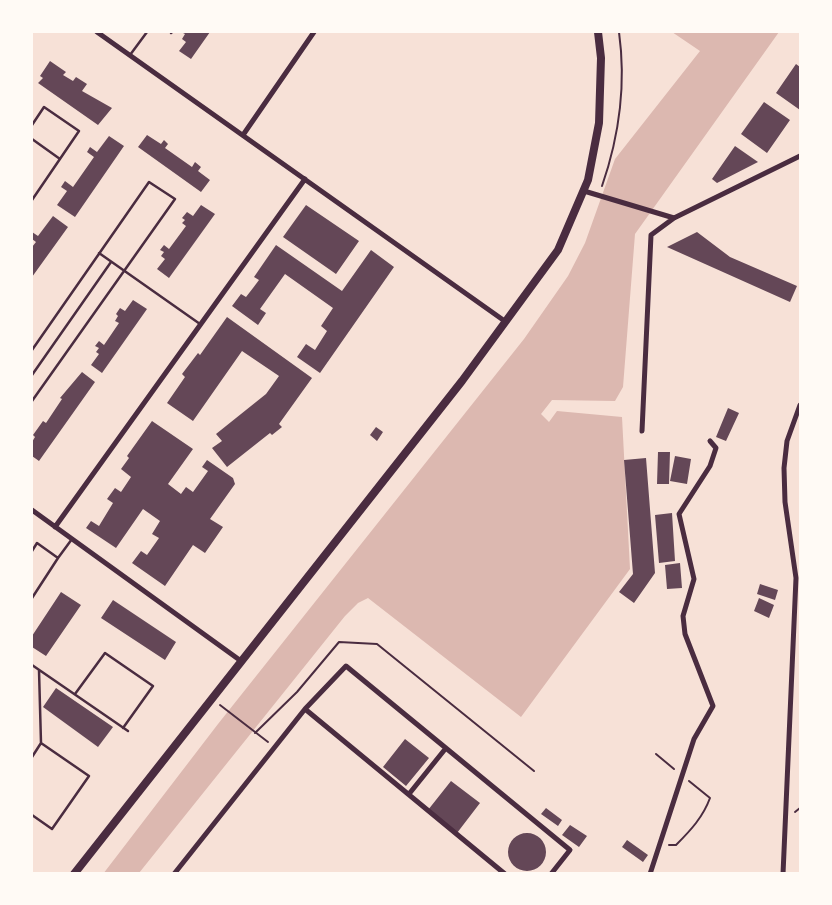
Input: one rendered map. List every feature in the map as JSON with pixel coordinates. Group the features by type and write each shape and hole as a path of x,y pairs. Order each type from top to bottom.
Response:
{"main road":[{"path":"74,873 462,381 558,250 584,191 599,123 601,58 598,32"}],"street":[{"path":"97,32 506,321"},
{"path":"243,135 314,32"},
{"path":"642,431 651,235 674,218 800,156"},
{"path":"55,527 305,179"},
{"path":"584,191 674,218"},
{"path":"783,873 796,578 785,502 784,468 787,441 800,405"},
{"path":"650,873 694,739 713,706 685,634 683,616 694,579 679,514 710,466 716,448 710,442"},
{"path":"32,510 241,662"},
{"path":"174,873 305,709 346,666 570,850 551,873"},
{"path":"305,709 505,873"},
{"path":"409,794 446,748"}],"lane":[{"path":"130,55 147,32"},
{"path":"32,125 44,107 79,131 32,200"},
{"path":"32,139 60,159"},
{"path":"32,350 149,182 175,199 33,394 32,401"},
{"path":"99,253 201,325"},
{"path":"32,375 111,262"},
{"path":"32,598 72,539"},
{"path":"32,551 37,543 58,558"},
{"path":"75,694 105,653 153,686 123,728"},
{"path":"32,665 128,731"},
{"path":"32,757 41,743 39,670"},
{"path":"32,815 52,829 89,776 41,743"}],"path":[{"path":"598,195 619,124 620,32"},
{"path":"212,699 274,746"},
{"path":"659,844 676,845 704,813 709,798"}],"shaded area":[{"path":"672,32 779,32 635,234 623,387 615,401 552,400 541,414 549,422 557,411 622,417 630,569 521,717 368,598 358,603 139,873 103,874 218,724 524,339 568,276 585,243 615,159 700,51"}],"building":[{"path":"181,32 210,32 191,59 179,51 186,42 182,39 185,34"},
{"path":"50,61 66,72 63,75 73,81 76,77 87,84 82,91 112,108 98,125 38,83"},
{"path":"796,64 800,67 800,110 776,93"},
{"path":"764,102 790,120 767,153 741,134"},
{"path":"147,135 161,144 164,140 168,144 165,148 192,167 195,162 201,167 198,171 210,180 201,192 138,147"},
{"path":"109,136 124,146 75,217 57,205 67,191 61,187 65,181 73,187 94,157 87,152 90,147 97,152"},
{"path":"735,146 758,162 717,183 712,179"},
{"path":"201,205 215,214 169,278 157,269 165,259 161,256 164,252 160,250 164,245 169,249 186,226 182,223 185,220 182,218 187,212 193,216"},
{"path":"306,205 359,241 336,274 283,237"},
{"path":"53,216 68,227 32,277 32,247 36,242 32,239 32,232 38,236"},
{"path":"697,232 730,257 797,286 790,302 667,247"},
{"path":"276,245 342,291 371,250 394,267 320,373 297,357 306,344 315,350 327,331 321,326 333,308 285,274 260,309 266,313 258,325 232,306 241,294 246,297 259,280 254,277"},
{"path":"133,300 147,309 102,373 91,365 99,354 96,352 99,348 95,346 99,341 104,345 119,323 115,321 118,316 116,314 120,308 125,311"},
{"path":"227,317 312,378 279,424 282,427 272,435 270,433 227,467 212,448 222,441 216,434 266,394 279,376 242,351 193,421 167,403 185,377 182,374 198,353 200,355"},
{"path":"82,372 95,382 39,461 32,456 33,435 43,421 46,423 62,399 60,398"},
{"path":"728,408 739,413 726,441 716,437"},
{"path":"152,421 193,449 168,484 181,494 186,487 193,492 208,471 202,467 207,460 233,478 235,484 210,519 223,527 205,553 193,545 165,586 132,563 141,551 147,555 159,538 152,534 160,521 143,509 116,548 86,528 91,521 99,526 113,503 107,499 115,488 121,492 131,477 121,469"},
{"path":"376,427 383,432 377,441 370,435"},
{"path":"658,452 670,452 669,484 657,484"},
{"path":"675,456 691,459 687,484 670,481"},
{"path":"646,458 655,573 634,603 619,592 633,574 624,460"},
{"path":"672,513 675,561 659,563 655,515"},
{"path":"680,563 682,588 667,589 665,565"},
{"path":"760,584 778,590 775,600 757,594"},
{"path":"61,592 81,605 46,656 32,647 32,636"},
{"path":"759,598 774,605 769,618 754,611"},
{"path":"113,600 176,642 165,660 101,618"},
{"path":"56,688 113,727 98,747 43,707"},
{"path":"405,739 429,758 406,786 383,767"},
{"path":"451,781 480,803 457,833 428,810"},
{"path":"546,808 562,820 558,826 541,814"},
{"path":"570,825 587,836 579,847 562,835"},
{"path":"527,833 540,839 546,852 540,865 527,871 514,865 508,852 514,839"},
{"path":"627,840 648,855 643,862 622,847"}]}
